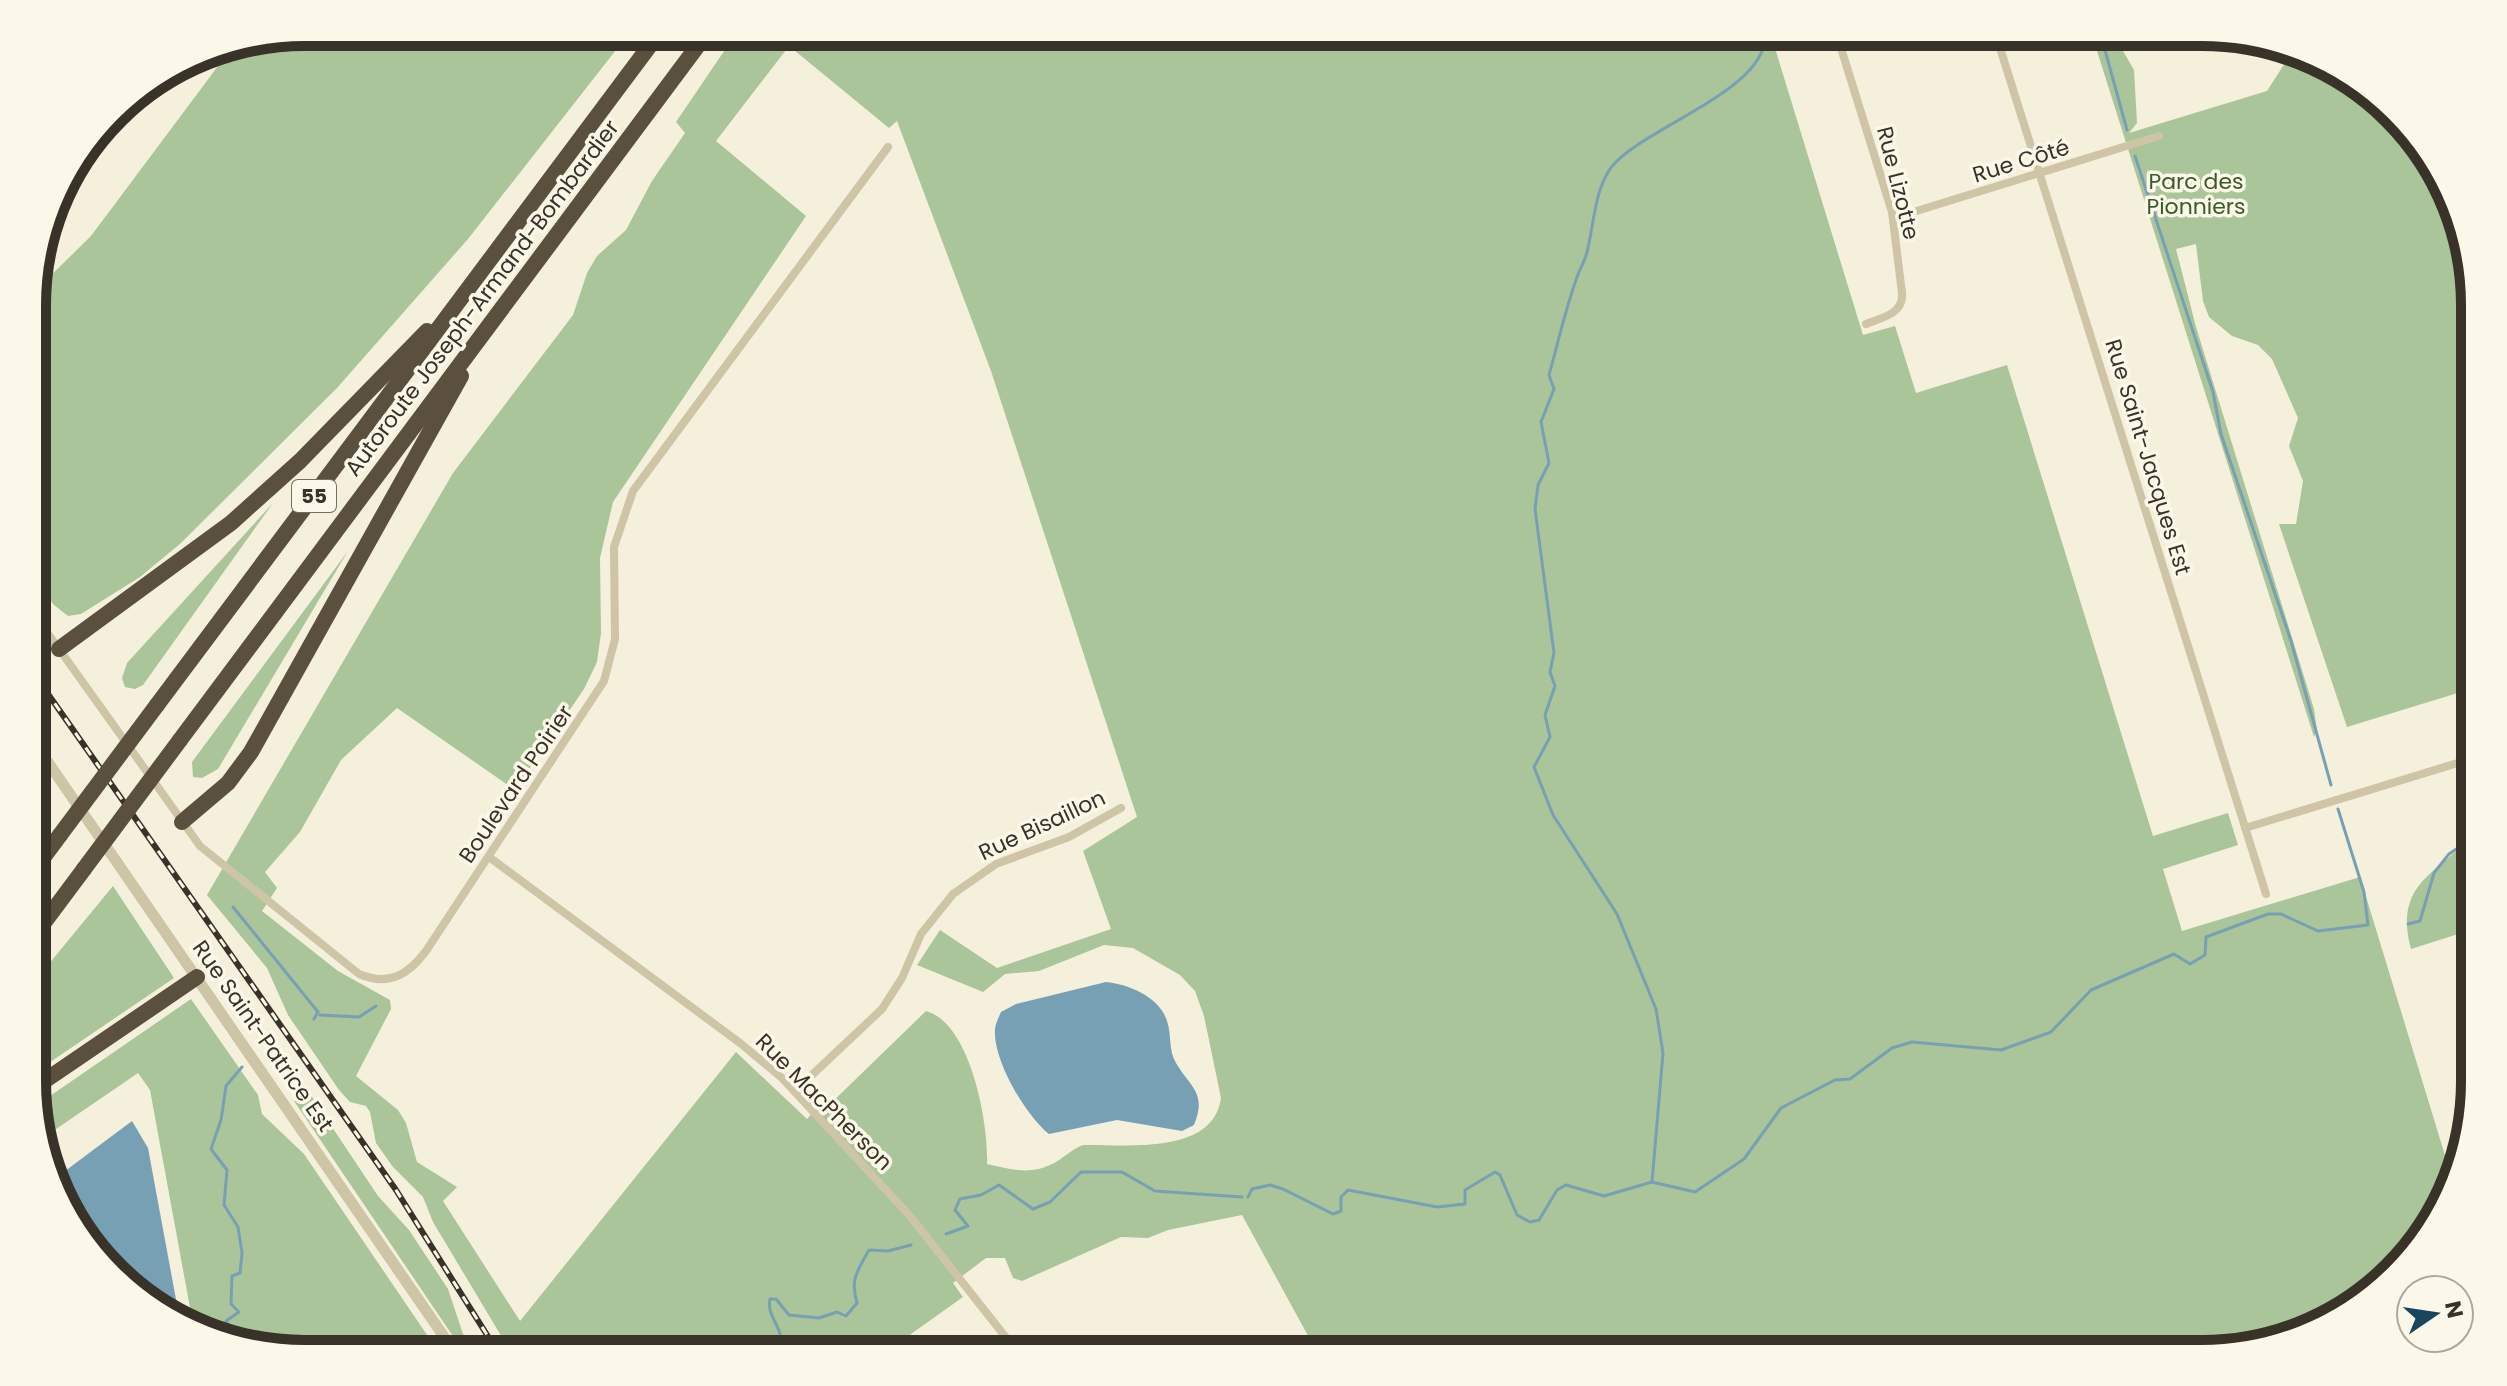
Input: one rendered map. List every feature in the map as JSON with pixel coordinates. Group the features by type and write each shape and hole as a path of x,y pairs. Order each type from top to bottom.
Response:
{"highway":[{"name":"Autoroute Joseph-Armand-Bombardier","path":"46,854 649,47"},
{"name":"Autoroute Joseph-Armand-Bombardier","path":"46,920 697,47"},
{"path":"59,649 231,523 300,461 470,287"},
{"path":"182,822 220,791 251,752 484,333"},
{"path":"46,1080 197,977"}],"street":[{"name":"Rue Lizotte","path":"1840,46 1894,218 1903,301 1896,311 1866,324"},
{"name":"Rue Saint-Jacques Est","path":"1999,46 2266,894"},
{"name":"Rue Côté","path":"1894,218 2159,136"},
{"name":"Boulevard Poirier","path":"46,631 182,822 213,859 353,970 375,979 391,979 413,968 592,702 607,674 615,631 614,547 633,491 888,147"},
{"name":"Rue Saint-Patrice Est","path":"46,759 446,1340"},
{"path":"2245,828 2460,762"},
{"name":"Rue Bisaillon","path":"795,1091 882,1009 902,978 921,934 953,894 996,864 1069,837 1121,808"},
{"name":"Rue MacPherson","path":"489,857 740,1043 795,1091 931,1241 1008,1340"}],"green space":[{"path":"1774,46 1863,335 1895,326 1916,393 2007,365 2153,836 2228,813 2238,845 2163,869 2182,931 2360,877 2447,1162 2426,1211 2397,1252 2373,1276 2346,1296 2317,1313 2285,1326 2253,1335 2219,1339 1310,1339 1242,1215 1168,1230 1148,1238 1121,1237 1022,1281 1013,1278 1005,1258 986,1258 953,1283 963,1297 903,1340 504,1340 433,1222 423,1197 393,1167 376,1143 370,1112 366,1106 350,1102 339,1090 288,1015 267,968 207,895 453,473 573,315 587,273 597,256 626,230 652,181 685,133 676,122 727,47 788,47 716,141 806,216 613,502 600,558 601,633 597,662 584,689 515,790 397,708 341,760 300,832 265,872 277,888 262,911 338,971 390,1000 391,1009 356,1076 398,1110 406,1123 417,1162 457,1187 443,1201 520,1321 736,1052 807,1119 820,1105 825,1109 926,1011 942,1019 966,1054 985,1125 987,1164 1019,1170 1050,1165 1083,1145 1143,1145 1185,1138 1202,1130 1214,1117 1221,1098 1204,1016 1195,991 1180,975 1133,948 1104,945 1039,971 1005,974 983,992 917,965 940,930 997,968 1111,929 1083,851 1137,817 991,371 897,121 889,128 790,47"},
{"name":"Parc des Pionniers","path":"2095,46 2120,46 2134,70 2137,123 2129,133 2267,91 2286,61 2332,81 2360,99 2408,147 2441,206 2452,238 2460,288 2460,692 2347,727 2279,524 2296,524 2303,481 2289,446 2298,418 2272,359 2258,345 2232,336 2209,317 2203,301 2196,244 2176,249 2196,327 2314,709 2317,730 2314,737"},
{"path":"288,47 618,47 468,239 337,388 181,543 140,577 81,614 68,616 46,595 48,279 91,236 222,60 254,51"},
{"path":"273,503 143,685 135,689 125,687 122,678 127,663"},
{"path":"348,551 218,769 202,778 193,777 192,762"},
{"path":"2460,847 2460,933 2411,949 2407,923 2410,902 2429,874"},
{"path":"113,886 174,978 46,1065 46,967"},
{"path":"191,999 258,1095 262,1114 304,1154 430,1340 271,1338 238,1331 191,1313 150,1090 138,1073 52,1132 47,1098"},
{"path":"300,1087 306,1088 378,1196 409,1230 448,1289 463,1334 469,1340 455,1340 294,1101 295,1092"}],"water":[{"path":"1106,982 1142,993 1163,1013 1176,1063 1198,1098 1194,1125 1182,1131 1117,1120 1049,1134 1021,1101 999,1056 995,1028 1001,1012 1016,1004"},
{"path":"132,1121 148,1148 177,1306 134,1276 110,1252 81,1211 63,1172"}],"waterway":[{"path":"1652,1182 1663,1053 1656,1009 1617,914 1553,815 1534,767 1550,737 1545,715 1555,686 1550,672 1554,653 1535,509 1538,485 1549,463 1541,422 1554,389 1549,375 1562,327 1586,255 1601,188 1610,169 1648,138 1727,90 1748,72 1762,46"},
{"path":"2104,46 2127,130"},
{"path":"2135,156 2213,392 2221,434 2291,641 2331,785"},
{"path":"1248,1197 1252,1189 1270,1185 1333,1214 1341,1211 1341,1197 1348,1190 1437,1207 1465,1204 1465,1190 1495,1172 1500,1175 1517,1215 1530,1222 1539,1220 1557,1190 1566,1185 1604,1196 1652,1182 1695,1192 1744,1159 1781,1108 1835,1080 1850,1079 1892,1048 1912,1042 2001,1050 2051,1032 2091,990 2174,954 2190,964 2205,955 2206,937 2268,914 2281,914 2318,931 2368,925 2364,892 2338,809"},
{"path":"2408,924 2420,921 2434,873 2449,854 2460,847"},
{"path":"233,907 318,1012 314,1019"},
{"path":"320,1015 359,1017 376,1006"},
{"path":"230,1328 226,1321 239,1312 231,1304 232,1276 240,1273 242,1253 238,1227 224,1205 227,1170 211,1149 221,1120 226,1086 242,1067"},
{"path":"946,1234 968,1226 955,1210 960,1199 981,1195 999,1185 1033,1209 1050,1202 1081,1172 1122,1172 1155,1191 1242,1197"},
{"path":"780,1340 770,1299 776,1299 789,1315 819,1318 837,1312 846,1316 857,1303 854,1288 856,1276 869,1250 888,1251 911,1245"}],"railway":[{"path":"46,691 396,1190 490,1340"}]}
